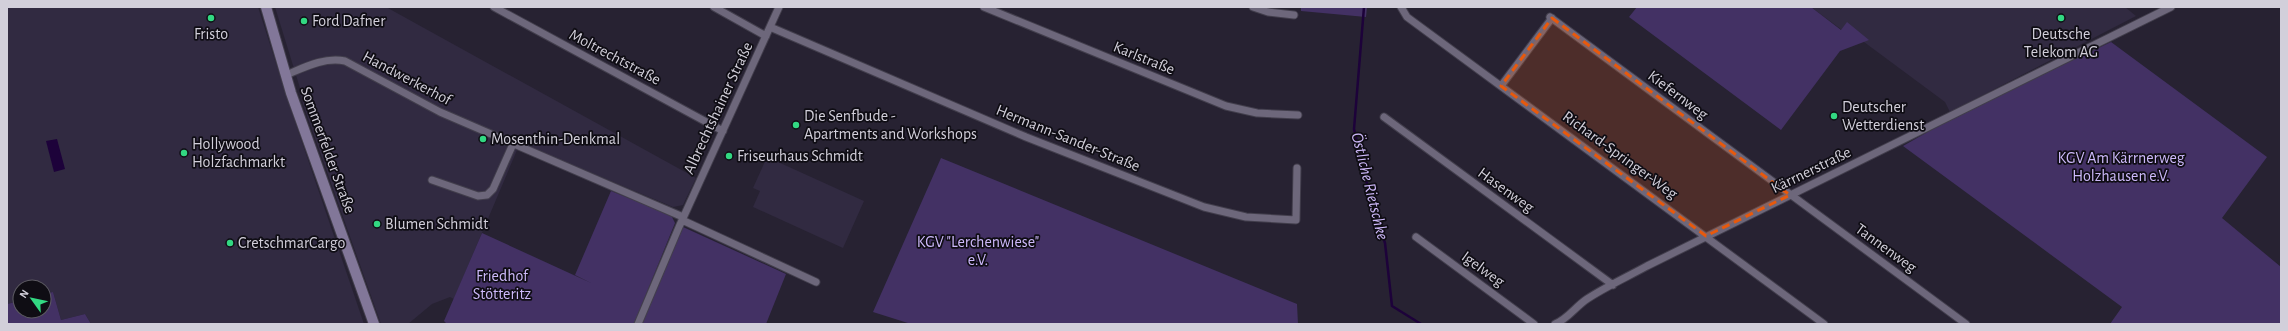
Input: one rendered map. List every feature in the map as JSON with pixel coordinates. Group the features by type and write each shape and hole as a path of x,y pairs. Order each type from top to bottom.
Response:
{"main road":[{"name":"Sommerfelder Straße","path":"266,7 286,75 374,324"}],"street":[{"name":"Moltrechtstraße","path":"494,7 722,131"},
{"path":"714,7 766,36"},
{"name":"Albrechtshainer Straße","path":"638,324 683,218 780,7"},
{"name":"Karlstraße","path":"984,7 1226,106 1257,113 1298,115"},
{"path":"1253,7 1268,12 1294,15"},
{"name":"Richard-Springer-Weg","path":"1400,7 1407,17 1824,324"},
{"name":"Kärrnerstraße","path":"1555,324 1569,316 1576,306 1589,298 1706,236 1900,143 2171,7"},
{"name":"Kiefernweg","path":"1501,86 1551,18 1790,195"},
{"name":"Hermann-Sander-Straße","path":"770,27 1026,136 1204,207 1246,217 1296,220 1297,168"},
{"name":"Handwerkerhof","path":"286,75 322,61 334,59 345,61 440,112 683,218"},
{"name":"Hasenweg","path":"1384,117 1613,285"},
{"path":"432,180 478,196 487,194 493,189 513,144"},
{"name":"Tannenweg","path":"1790,195 1966,324"},
{"path":"683,218 816,282"},
{"name":"Igelweg","path":"1416,237 1534,324"}],"highlighted area":[{"path":"1552,18 1790,195 1706,236 1501,86"}],"shaded area":[{"path":"7,7 258,7 290,107 364,324 91,324 85,314 61,320 52,292 52,279 12,279 12,303 7,304"},
{"path":"275,7 386,7 696,178 683,205 673,207 520,143 454,299 450,297 432,304 408,324 381,324 303,104 300,88"},
{"name":"Deutsche Telekom AG","path":"1811,7 2125,7 2136,16 1950,112 1945,102 1864,42 1842,30"},
{"path":"57,139 65,169 54,172 46,141"},
{"path":"767,157 864,201 843,248 753,207 760,191 753,188"}],"green space":[{"path":"1301,7 1367,7 1366,17 1301,11"},
{"path":"1637,7 1811,7 1841,30 1847,22 1869,40 1840,51 1781,130 1629,17"},
{"name":"KGV Am Kärrnerweg Holzhausen e.V.","path":"2111,42 2267,157 2222,218 2281,267 2281,324 2110,324 2122,307 1903,146 1961,113"},
{"name":"KGV \"Lerchenwiese\" e.V.","path":"941,158 1297,304 1298,324 911,324 873,312"},
{"name":"Friedhof Stötteritz","path":"611,191 671,215 675,223 634,324 447,324 444,321 482,233 591,283 575,275"},
{"path":"683,227 786,274 766,324 641,324"},
{"path":"52,292 61,320 85,314 91,324 7,324 7,304 12,303 12,319 52,319"}],"waterway":[{"name":"Östliche Rietschke","path":"1364,7 1354,129 1373,209 1385,243 1392,306 1421,324"}],"place":[{"name":"Fristo","path":"211,18"},
{"name":"Deutsche Telekom AG","path":"2061,18"},
{"name":"Ford Dafner","path":"304,21"},
{"name":"Deutscher Wetterdienst","path":"1834,116"},
{"name":"Die Senfbude - Apartments and Workshops","path":"796,125"},
{"name":"Mosenthin-Denkmal","path":"483,139"},
{"name":"Hollywood Holzfachmarkt","path":"184,153"},
{"name":"Friseurhaus Schmidt","path":"729,156"},
{"name":"Blumen Schmidt","path":"377,224"},
{"name":"CretschmarCargo","path":"230,243"}]}
